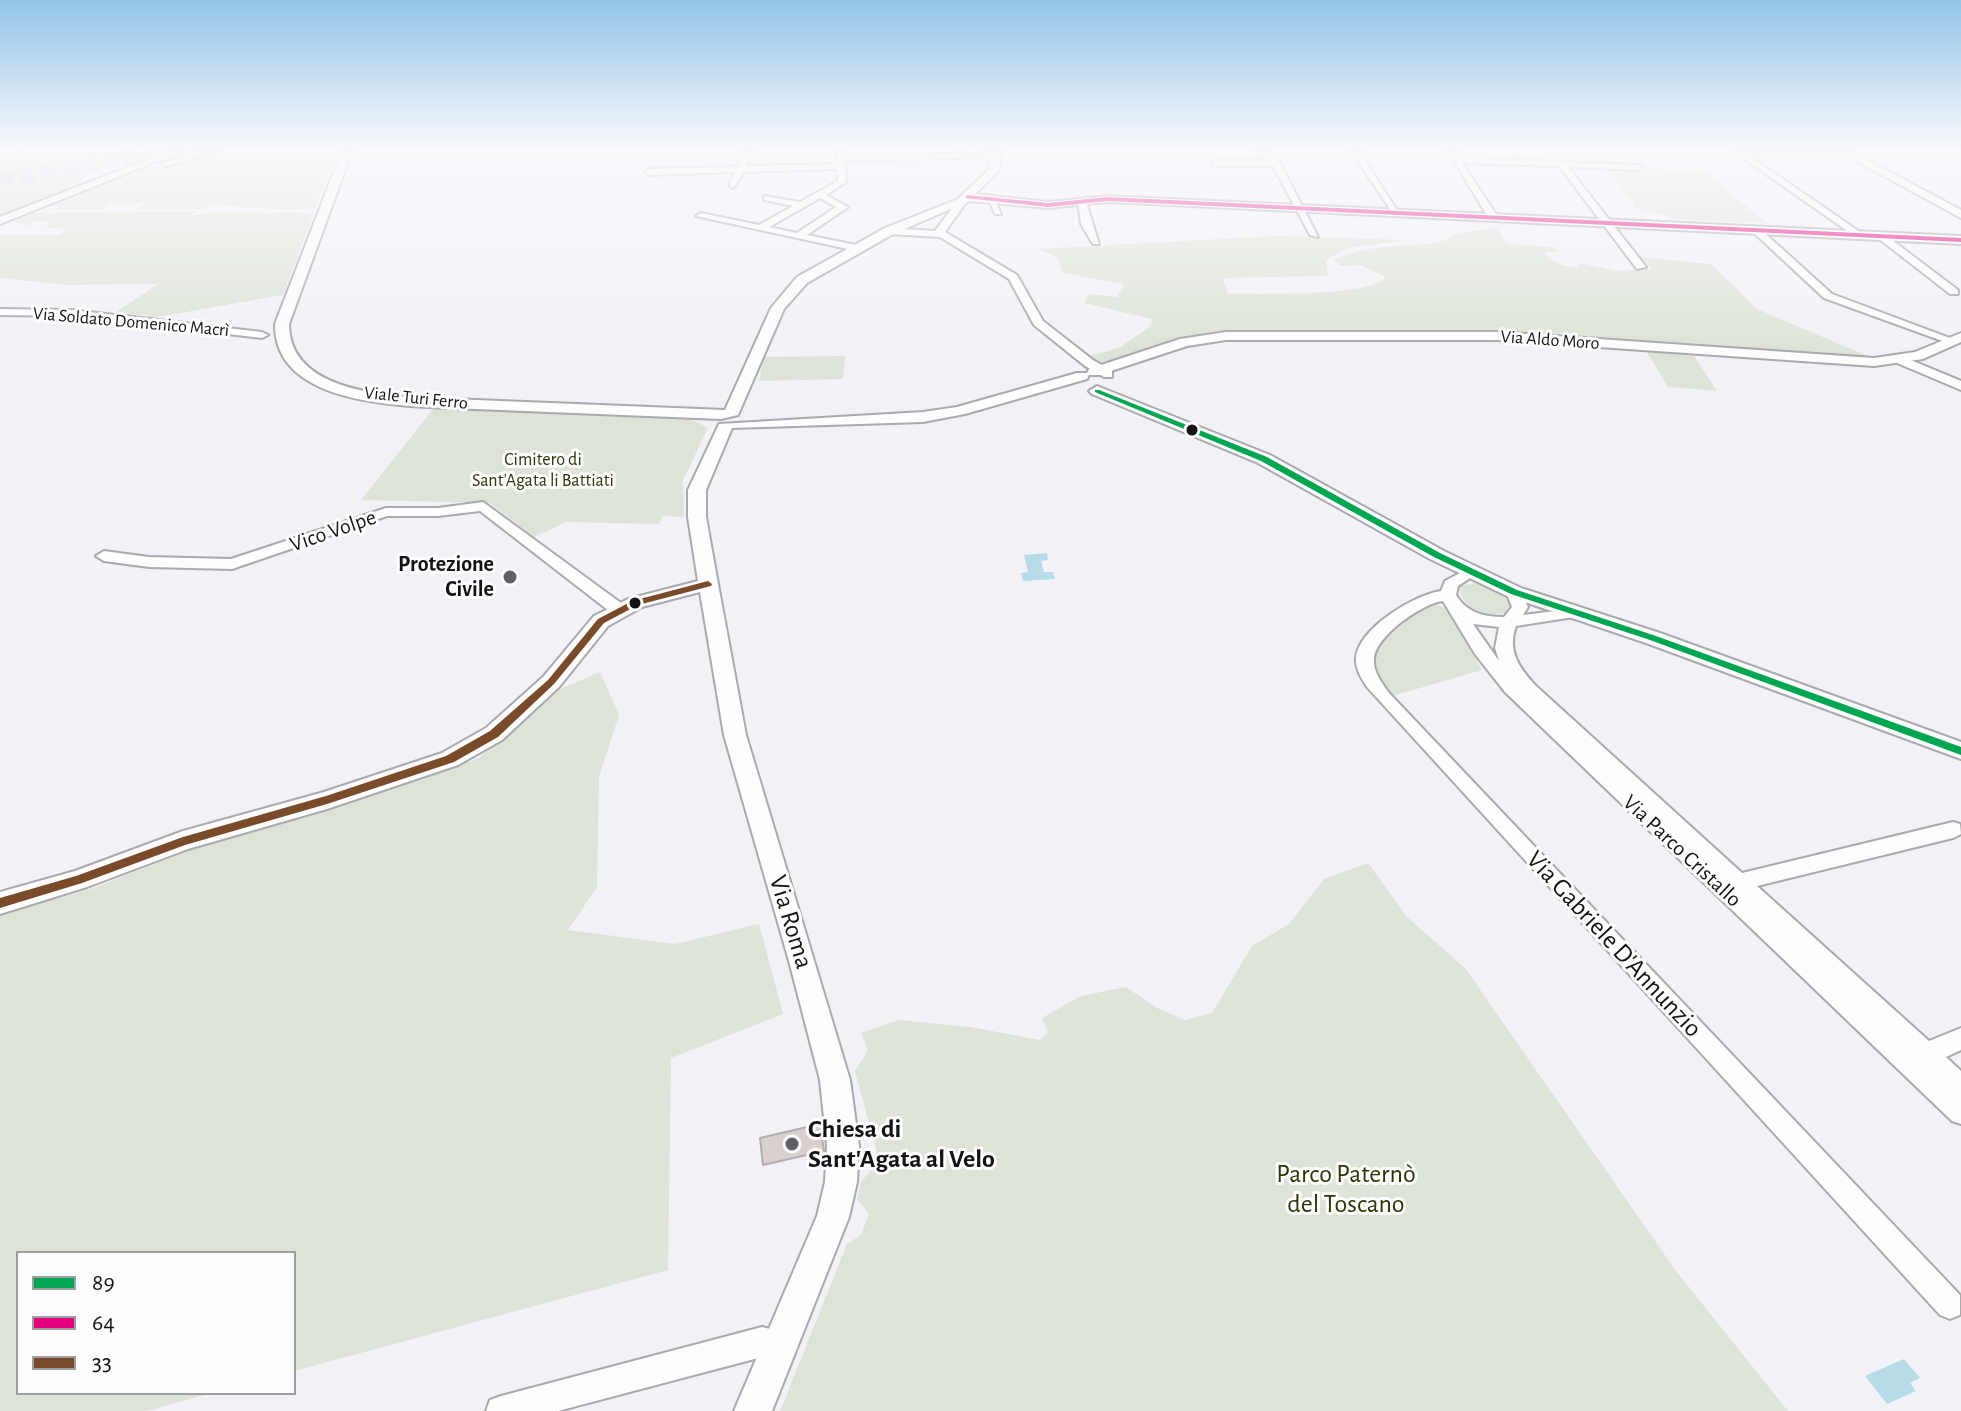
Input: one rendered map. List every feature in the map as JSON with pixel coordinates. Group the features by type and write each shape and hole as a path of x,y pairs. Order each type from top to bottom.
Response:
{"main road":[{"name":"Viale Turi Ferro","path":"322,217 282,324 281,337 285,351 302,368 315,378 336,386 382,398 677,412 729,419 828,421 923,417 959,411 1043,386 1101,376 1150,410 1264,459 1437,555 1514,592 1961,751"},
{"name":"Via Roma","path":"753,1411 833,1217 841,1182 840,1110 803,961 735,735 697,517 697,490 758,349 778,308 791,291 813,273 857,248 923,217"},
{"path":"1489,217 1961,240"},
{"name":"Via Aldo Moro","path":"1101,376 1185,342 1226,336 1463,335 1829,361 1901,360 1956,339"},
{"path":"0,903 78,880 183,841 327,800 450,759 494,734 551,682 590,630 619,610 708,584"}],"street":[{"path":"705,217 857,248"},
{"path":"761,228 781,217"},
{"path":"799,236 828,217"},
{"path":"941,232 952,217"},
{"path":"1085,217 1096,242"},
{"path":"1307,217 1315,235"},
{"path":"1603,217 1641,267"},
{"path":"1833,217 1859,235"},
{"path":"1756,230 1828,296 1956,339"},
{"path":"889,231 941,232 1013,277 1038,323 1101,376"},
{"path":"1881,236 1954,292"},
{"name":"Via Soldato Domenico Macrì","path":"0,312 72,313 262,335"},
{"path":"1901,360 1961,386"},
{"name":"Vico Volpe","path":"104,556 149,562 232,564 386,512 438,512 471,506 487,507 619,610"},
{"path":"1471,572 1451,584 1452,602 1484,622 1509,622 1574,612"},
{"name":"Via Parco Cristallo","path":"1514,592 1520,607 1509,622 1501,643 1503,657 1517,676 1961,1112"},
{"name":"Via Gabriele D'Annunzio","path":"1452,602 1425,599 1371,643 1364,653 1367,674 1383,697 1950,1305"},
{"name":"Via Parco Cristallo","path":"1452,602 1481,650 1523,701 1961,1087"},
{"path":"1729,884 1953,830"},
{"path":"1926,1054 1961,1039"},
{"path":"501,1411 762,1342 780,1344"}],"green space":[{"path":"23,217 313,217 283,295 146,319 148,315 113,314 158,284 68,285 0,278 0,235 61,235 65,229 44,227 51,222 35,221 26,226 13,221"},
{"path":"1669,217 1759,217 1766,223"},
{"path":"1496,228 1507,244 1554,247 1559,252 1544,252 1562,265 1576,268 1581,263 1617,271 1651,269 1641,257 1711,264 1757,309 1870,357 1830,357 1483,331 1232,332 1175,340 1117,362 1096,361 1088,356 1119,348 1151,326 1152,319 1084,303 1088,294 1117,297 1124,284 1063,273 1057,257 1037,249 1277,236 1407,240 1348,248 1326,260 1328,276 1223,278 1228,294 1312,293 1358,288 1375,284 1386,277 1360,265 1340,266 1334,260 1345,255 1380,248 1432,244 1458,234"},
{"path":"1647,352 1694,356 1717,391 1668,387"},
{"path":"845,356 843,379 759,381 764,357"},
{"name":"Cimitero di Sant'Agata li Battiati","path":"434,408 689,418 708,428 683,480 684,517 663,516 659,524 566,522 534,537 490,503 361,500"},
{"path":"1477,583 1508,596 1510,610 1486,614 1471,607 1459,586"},
{"path":"1438,605 1446,609 1482,670 1392,696 1372,670 1374,648 1423,607"},
{"path":"600,672 619,715 599,777 597,887 568,930 675,944 759,924 783,1014 671,1058 668,1270 296,1370 296,1251 16,1251 16,1395 205,1395 146,1411 0,1411 0,915 94,888 191,849 421,780 479,758 558,690"},
{"name":"Parco Paternò del Toscano","path":"1368,863 1407,917 1465,968 1676,1271 1788,1411 780,1411 847,1244 861,1235 869,1214 857,1199 861,1182 879,1160 855,1071 868,1050 861,1033 898,1020 970,1027 1040,1040 1048,1032 1042,1018 1081,996 1126,987 1157,1008 1185,1020 1212,1013 1252,946 1289,924 1324,879"}],"water":[{"path":"1047,553 1048,560 1041,561 1044,572 1053,572 1055,579 1023,581 1021,573 1028,572 1024,555"},
{"path":"1904,1359 1920,1378 1910,1383 1916,1391 1887,1404 1865,1376"}],"building":[{"name":"Chiesa di Sant'Agata al Velo","path":"820,1124 824,1151 763,1165 760,1138"}],"transit line":[{"name":"64","path":"1479,217 1961,240"},
{"name":"89","path":"1097,391 1264,459 1437,555 1514,592 1653,638 1961,751"},
{"name":"33","path":"0,903 78,880 183,841 327,800 450,759 494,734 551,682 601,621 635,603 708,584"}],"place":[{"name":"Protezione Civile","path":"510,577"},
{"name":"Chiesa di Sant'Agata al Velo","path":"792,1144"}]}
